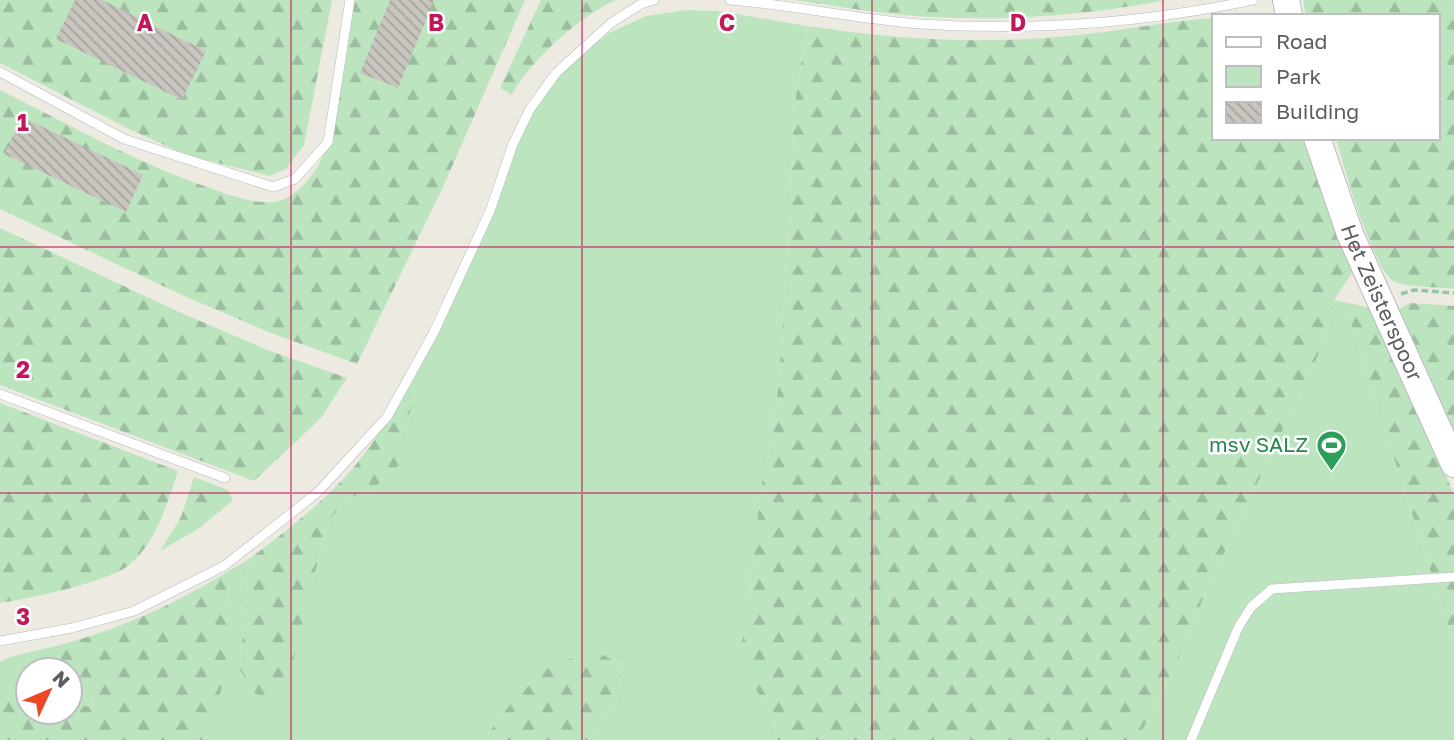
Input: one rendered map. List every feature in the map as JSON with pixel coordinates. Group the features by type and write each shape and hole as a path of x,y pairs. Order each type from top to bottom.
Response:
{"street":[{"name":"Het Zeisterspoor","path":"1318,140 1345,221 1454,464"}],"lane":[{"path":"0,72 124,139 273,187 295,179 328,142 350,0"},
{"path":"0,641 72,628 134,611 224,566 317,493 387,417 434,332 491,211 513,144 530,109 556,73 611,23 641,4 654,0"},
{"path":"730,0 919,23 1063,25 1216,8 1253,0"},
{"path":"0,394 225,478"},
{"path":"1191,740 1238,628 1251,607 1272,589 1454,577"}],"path":[{"path":"1378,295 1393,296 1414,290 1454,293"}],"green space":[{"path":"0,0 332,0 304,145 286,169 270,176 186,155 129,129 0,63"},
{"path":"355,0 525,0 443,187 357,364 271,333 184,296 0,209 0,90 102,142 180,177 248,200 274,202 287,198 310,178 325,149"},
{"path":"541,0 616,0 587,17 557,40 531,68 512,95 500,88"},
{"path":"794,0 1166,0 1069,14 969,18 891,14"},
{"path":"1303,0 1454,0 1454,289 1400,284 1386,274 1360,216 1337,140 1440,140 1440,14 1306,14"},
{"path":"687,10 719,11 807,26 793,116 791,200 779,380 772,441 761,487 747,612 750,681 768,707 778,740 588,740 617,702 621,664 597,652 515,698 483,740 212,740 212,723 230,606 227,572 249,559 240,670 311,586 329,521 347,498 372,490 408,440 406,429 414,396 412,377 512,152 538,104 566,65 609,33 646,16"},
{"path":"1212,18 1212,140 1305,140 1334,227 1353,271 1334,300 1322,347 1204,596 1175,668 1137,740 778,740 768,707 750,681 740,655 761,487 772,441 779,380 791,200 793,116 807,26 904,37 1001,40 1085,34"},
{"path":"0,228 177,311 265,349 347,378 321,418 254,481 0,385"},
{"name":"msv SALZ","path":"1334,300 1344,302 1454,644 1454,740 1137,740 1175,668 1204,596 1322,347"},
{"path":"1344,302 1371,308 1454,494 1454,644"},
{"path":"1410,303 1454,306 1454,430 1399,309"},
{"path":"412,377 414,396 406,429 408,440 400,464 372,490 347,498 329,521 286,693 271,702 255,693 240,670 249,559 317,504 354,467 378,435"},
{"path":"0,403 178,471 153,534 129,565 104,578 47,594 0,603"},
{"path":"194,477 228,490 233,500 201,527 160,551 181,517"},
{"path":"227,572 229,649 212,740 0,740 0,700 14,696 14,726 84,726 84,706 91,707 94,702 84,691 84,656 34,656 35,651 86,638 181,598"},
{"path":"35,651 34,656 14,656 14,696 0,700 0,662 13,656"},
{"path":"597,652 621,664 617,702 588,740 483,740 515,698 554,663"},
{"path":"84,691 94,702 92,707 84,706"}],"building":[{"path":"75,0 102,0 206,51 182,100 56,39"},
{"path":"390,0 434,0 398,88 360,73"},
{"path":"22,117 143,175 126,212 4,154"}],"place":[{"name":"msv SALZ","path":"1331,472"}]}
